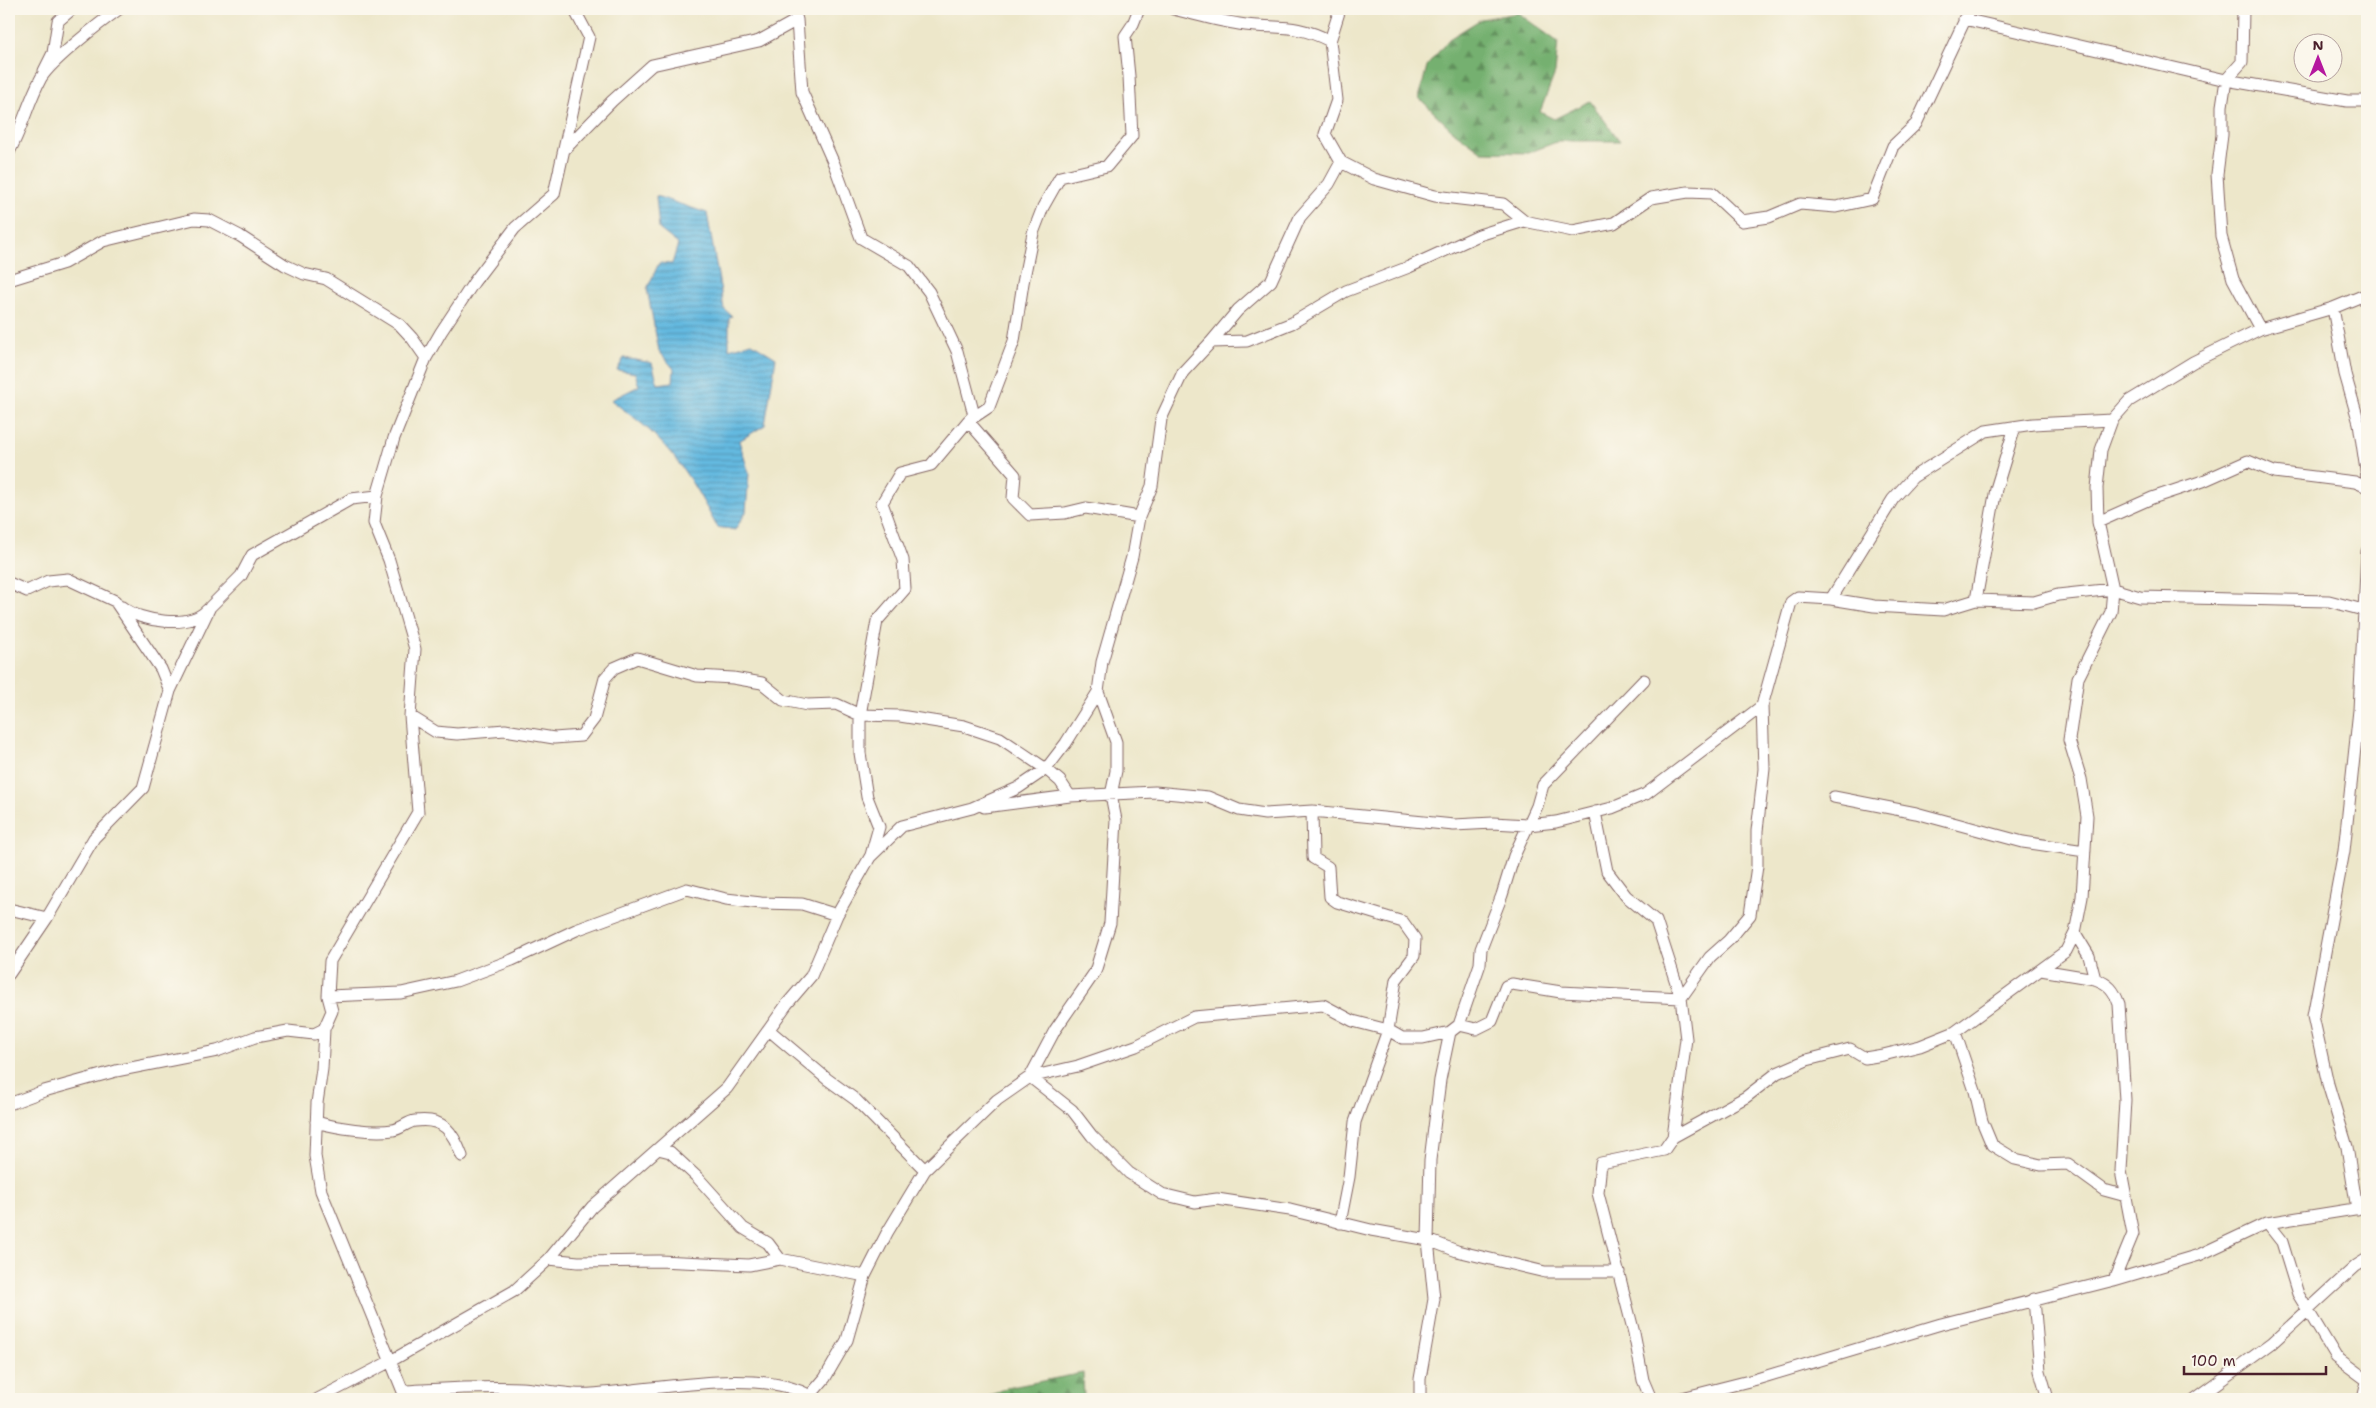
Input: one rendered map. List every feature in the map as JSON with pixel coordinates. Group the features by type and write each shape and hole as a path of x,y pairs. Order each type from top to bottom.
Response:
{"street":[{"path":"9,152 18,137 53,53 61,9"},
{"path":"58,21 72,9"},
{"path":"42,77 64,55 119,9"},
{"path":"574,9 588,38 554,194 515,228 474,282 426,358 394,438 377,496 374,523 389,560 415,649 410,716 418,812 330,961 328,996 332,1011 324,1030 315,1156 321,1191 404,1395 521,1388 591,1395 659,1386 760,1382 797,1388 808,1398 825,1378 847,1340 865,1276 887,1233 925,1170 998,1100 1030,1077 1078,1066 1136,1046 1194,1017 1323,1005 1352,1021 1388,1030 1402,1038 1423,1038 1455,1028 1476,1028 1492,1021 1506,986 1512,984 1561,992 1681,998"},
{"path":"968,421 989,407 1014,342 1033,233 1043,206 1060,178 1107,166 1132,136 1130,76 1125,36 1133,24 1138,9"},
{"path":"1174,9 1240,24 1284,26 1310,31 1330,41"},
{"path":"1340,9 1330,41 1337,100 1325,134 1341,162 1374,179 1435,196 1503,204 1524,220 1573,231 1614,222 1652,198 1688,192 1712,193 1742,221 1769,217 1800,204 1836,206 1872,199 1893,146 1916,124 1967,14 2078,47 2226,80 2347,101 2367,101"},
{"path":"2243,9 2242,62 2226,80 2217,174 2221,236 2233,279 2260,329"},
{"path":"565,149 612,101 652,66 759,41 796,15"},
{"path":"318,1399 390,1362 514,1291 549,1259 592,1207 727,1088 811,976 837,915 870,857 879,827 867,797 860,753 860,715 877,621 905,589 903,560 882,503 900,473 931,465 974,415 957,351 929,292 909,266 861,238 834,164 802,92 796,15"},
{"path":"972,808 1018,788 1046,769 1066,743 1098,692 1102,662 1132,557 1139,517 1152,486 1161,419 1183,372 1238,310 1271,281 1300,217 1329,184 1341,162"},
{"path":"9,280 64,263 103,241 194,219 209,220 240,236 285,265 304,274 326,279 400,325 426,358"},
{"path":"1211,342 1247,340 1292,323 1346,291 1409,267 1480,235 1524,220"},
{"path":"1651,1399 1643,1380 1619,1272 1598,1193 1601,1162 1664,1150 1673,1137 1746,1096 1777,1074 1807,1060 1850,1049 1866,1058 1883,1055 1920,1046 1955,1032 2066,951 2075,933 2082,897 2087,816 2081,779 2069,740 2078,678 2111,612 2113,589 2098,522 2097,488 2101,450 2112,420 2129,401 2192,362 2260,329 2332,308 2367,294"},
{"path":"2332,308 2345,374 2359,422 2367,477"},
{"path":"1831,599 1893,499 1913,477 1986,431 2112,420"},
{"path":"968,421 1015,475 1013,498 1030,515 1065,513 1086,508 1139,517"},
{"path":"1976,600 1996,488 2015,427"},
{"path":"2098,522 2175,489 2203,481 2248,461 2274,472 2355,482 2367,487"},
{"path":"9,583 27,591 48,581 68,579 115,602 131,614 159,622 182,621 202,616 241,576 252,554 351,499 377,496"},
{"path":"1678,1399 1757,1380 1941,1324 2114,1280 2199,1255 2266,1223 2362,1208 2347,1147 2328,1084 2313,1016 2344,851 2359,710 2362,610 2367,551"},
{"path":"1681,998 1710,957 1729,940 1750,915 1757,866 1757,831 1764,769 1762,706 1791,602 1798,597 1831,599 1874,606 1943,610 1976,600 2034,602 2058,595 2113,589 2140,597 2329,601 2362,610"},
{"path":"115,602 161,669 170,691"},
{"path":"9,974 47,918 94,838 143,788 170,691 210,607"},
{"path":"410,716 436,732 457,734 505,730 554,738 581,736 594,719 605,678 614,668 637,658 697,676 733,678 762,683 784,700 807,705 836,704 860,715 900,716 964,726 1000,738 1046,769 1060,781 1070,796"},
{"path":"1420,1399 1420,1379 1434,1299 1428,1240 1430,1160 1440,1080 1455,1028 1480,964 1481,949 1502,895 1514,856 1537,806 1543,785 1644,680"},
{"path":"1030,1077 1055,1030 1095,972 1110,923 1116,820 1111,795 1116,772 1116,742 1098,692"},
{"path":"870,857 902,826 972,808 1070,796 1155,792 1208,797 1239,810 1265,814 1312,811 1349,813 1454,825 1493,823 1528,825 1556,822 1595,812 1646,794 1762,706"},
{"path":"1834,797 1916,813 2023,842 2085,850"},
{"path":"1312,811 1313,858 1328,866 1330,897 1337,902 1403,922 1415,939 1414,956 1396,980 1388,1030 1355,1122 1349,1178 1340,1222"},
{"path":"1595,812 1607,871 1626,896 1656,921 1681,998 1686,1039 1673,1137"},
{"path":"328,996 401,992 456,981 512,960 576,930 686,889 726,899 760,903 802,904 837,915"},
{"path":"9,909 47,918"},
{"path":"2075,933 2089,956 2095,978"},
{"path":"2041,970 2095,978 2108,984 2115,993 2119,1004 2125,1100 2120,1172 2133,1234 2114,1280"},
{"path":"9,1104 44,1091 116,1071 218,1051 255,1037 288,1031 314,1034 324,1030"},
{"path":"769,1030 827,1079 856,1100 925,1170"},
{"path":"1955,1032 1958,1046 1975,1091 1982,1121 1992,1145 2015,1159 2041,1165 2068,1164 2104,1190 2126,1196"},
{"path":"1030,1077 1072,1110 1092,1136 1129,1173 1162,1194 1195,1202 1217,1198 1290,1210 1428,1240 1457,1251 1545,1272 1619,1272"},
{"path":"316,1122 339,1129 394,1130 414,1121 438,1122 454,1135 462,1156"},
{"path":"658,1149 670,1152 677,1158 698,1178 742,1228 768,1243 780,1258"},
{"path":"2266,1223 2282,1242 2298,1294 2306,1310 2336,1356 2367,1381 2363,1399"},
{"path":"549,1259 578,1262 658,1261 749,1265 780,1258 865,1276"},
{"path":"2195,1399 2272,1343 2306,1310 2356,1266 2367,1259"},
{"path":"2034,1299 2040,1371 2048,1399"}],"green space":[{"path":"1518,13 1558,42 1555,73 1540,112 1554,119 1590,101 1620,141 1559,141 1528,153 1482,152 1452,130 1419,98 1427,66 1449,39 1481,19"},
{"path":"1083,1373 1084,1399 984,1399 1006,1388"}],"water":[{"path":"656,196 707,213 724,309 732,316 729,319 729,349 752,343 776,358 765,425 739,441 749,473 746,512 735,530 717,527 697,491 674,457 646,427 611,400 639,386 635,373 617,370 624,358 652,363 658,384 673,382 674,369 659,351 647,289 659,263 672,264 678,244 659,229"}]}
